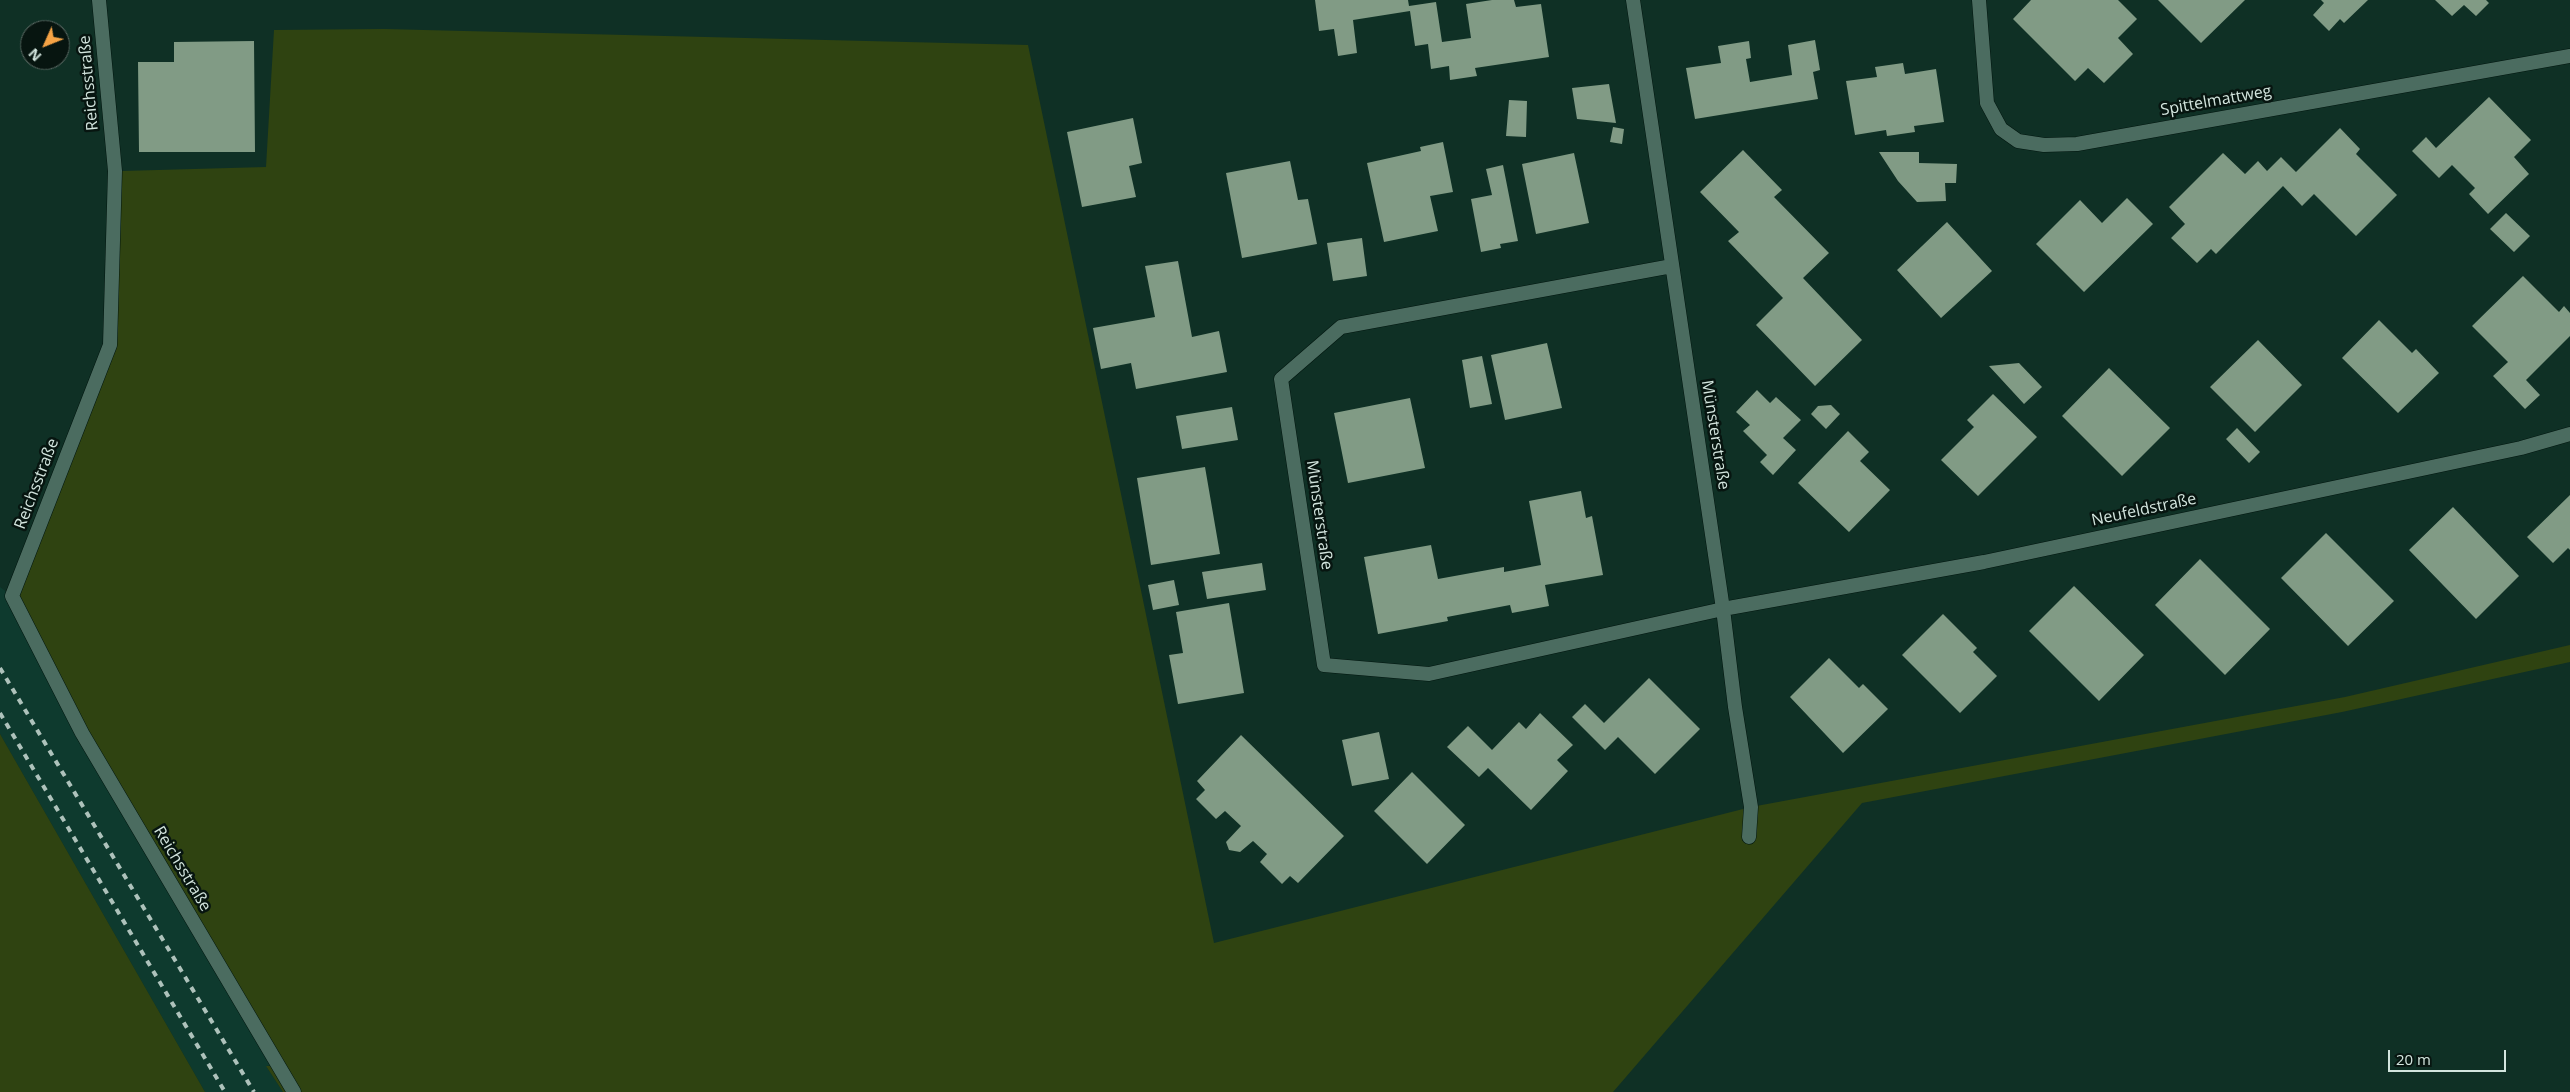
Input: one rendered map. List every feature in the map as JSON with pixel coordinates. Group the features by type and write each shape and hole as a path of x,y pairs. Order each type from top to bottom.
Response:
{"street":[{"name":"Reichsstraße","path":"99,0 115,171 110,345 12,596 82,733 294,1092"},
{"name":"Münsterstraße","path":"1633,0 1751,807 1749,837"},
{"name":"Spittelmattweg","path":"1979,0 1987,103 2001,129 2018,141 2044,145 2087,142 2570,56"},
{"name":"Münsterstraße","path":"1672,266 1341,327 1281,379 1319,635 1324,664 1429,674 1723,609"},
{"name":"Neufeldstraße","path":"1723,609 1984,562 2521,448 2570,434"}],"shaded area":[{"path":"0,587 12,596 278,1064 266,1066 283,1092 205,1092 0,734"}],"green space":[{"path":"384,29 1028,45 1214,943 1751,807 2345,697 2570,645 2570,662 2342,712 1862,803 1613,1092 283,1092 266,1066 286,1066 82,725 18,595 116,342 122,171 266,167 274,30"},
{"path":"0,734 205,1092 0,1092"}],"building":[{"path":"1315,0 1408,0 1409,6 1436,2 1442,42 1471,38 1466,4 1492,0 1514,0 1516,7 1541,4 1549,57 1475,68 1477,76 1450,80 1449,66 1431,69 1428,44 1415,46 1410,11 1353,20 1357,53 1338,56 1334,29 1319,31"},
{"path":"2031,0 2118,0 2137,19 2118,38 2133,54 2104,83 2088,68 2075,81 2013,19"},
{"path":"2158,0 2245,0 2201,43"},
{"path":"2321,0 2368,0 2344,23 2340,19 2329,31 2313,15 2324,3"},
{"path":"2435,0 2486,0 2489,3 2476,16 2464,5 2452,16"},
{"path":"1815,40 1820,70 1813,72 1818,99 1695,119 1686,68 1721,63 1718,46 1749,41 1751,58 1746,59 1750,82 1792,75 1788,45"},
{"path":"254,41 255,152 139,152 138,62 174,62 174,42"},
{"path":"1903,63 1905,74 1936,69 1944,122 1914,126 1915,132 1887,136 1886,130 1855,135 1846,81 1877,77 1875,67"},
{"path":"1609,84 1616,123 1577,119 1572,88"},
{"path":"2489,97 2531,140 2514,157 2529,174 2488,214 2469,194 2475,188 2452,165 2439,178 2412,151 2426,137 2436,148"},
{"path":"1509,100 1527,101 1526,137 1506,136"},
{"path":"1133,118 1142,163 1129,166 1136,197 1082,207 1067,132"},
{"path":"1613,127 1624,129 1622,144 1610,142"},
{"path":"2340,128 2360,149 2356,154 2397,195 2356,236 2314,194 2302,206 2283,186 2216,254 2211,249 2197,263 2171,238 2185,224 2169,207 2223,153 2245,174 2258,161 2267,171 2281,157 2296,172"},
{"path":"1443,142 1453,192 1430,196 1438,231 1384,242 1367,163 1421,151 1420,147"},
{"path":"1743,150 1782,190 1774,197 1829,253 1803,278 1862,340 1815,386 1756,325 1783,298 1728,241 1739,232 1700,192"},
{"path":"1879,152 1919,152 1919,163 1957,164 1956,183 1945,183 1946,201 1917,202 1898,181"},
{"path":"1574,153 1589,223 1536,234 1522,164"},
{"path":"1290,161 1298,200 1308,199 1317,244 1242,258 1226,173"},
{"path":"1503,165 1518,241 1500,244 1501,248 1481,252 1471,199 1492,195 1486,169"},
{"path":"2127,198 2153,224 2084,292 2036,244 2080,200 2102,223"},
{"path":"2506,213 2530,236 2514,252 2490,229"},
{"path":"1947,222 1992,271 1941,318 1897,270"},
{"path":"1362,238 1367,276 1333,281 1327,243"},
{"path":"1178,261 1192,337 1219,331 1227,372 1136,389 1131,363 1101,369 1093,328 1155,317 1145,266"},
{"path":"2523,276 2559,312 2564,306 2570,313 2570,336 2526,380 2540,395 2525,409 2493,376 2508,362 2472,326"},
{"path":"2379,320 2412,353 2416,349 2439,373 2398,413 2342,358"},
{"path":"2258,340 2302,385 2255,432 2210,387"},
{"path":"1547,343 1562,408 1505,420 1491,355"},
{"path":"1482,356 1492,404 1470,408 1462,360"},
{"path":"2019,363 2042,387 2024,404 1989,366"},
{"path":"2109,368 2170,428 2122,476 2062,416"},
{"path":"1757,390 1770,403 1776,397 1801,420 1783,438 1796,450 1773,475 1760,462 1767,455 1743,431 1750,425 1736,412"},
{"path":"1993,394 2037,437 1978,496 1941,460 1974,427 1967,420"},
{"path":"1410,398 1425,468 1348,483 1334,413"},
{"path":"1831,405 1840,414 1826,429 1811,414 1818,406"},
{"path":"1232,407 1238,440 1182,449 1176,416"},
{"path":"2237,428 2260,452 2249,463 2226,439"},
{"path":"1848,431 1869,452 1860,461 1890,490 1849,532 1798,483"},
{"path":"1205,467 1220,554 1151,565 1137,478"},
{"path":"1581,491 1586,518 1592,516 1603,575 1545,585 1549,606 1512,613 1510,605 1447,617 1448,621 1378,634 1364,557 1431,545 1438,579 1504,567 1504,572 1541,565 1529,501"},
{"path":"2570,495 2570,550 2568,548 2553,563 2527,537"},
{"path":"2453,507 2519,576 2476,619 2409,550"},
{"path":"2326,533 2394,601 2348,646 2281,578"},
{"path":"2200,559 2270,629 2225,675 2155,605"},
{"path":"1262,563 1266,590 1207,599 1202,572"},
{"path":"1174,580 1179,605 1153,610 1148,585"},
{"path":"2074,586 2144,655 2099,701 2029,631"},
{"path":"1229,603 1244,693 1178,704 1169,655 1183,653 1176,612"},
{"path":"1943,614 1977,648 1973,652 1997,676 1960,713 1902,655"},
{"path":"1829,658 1859,688 1863,684 1888,709 1843,753 1790,697"},
{"path":"1649,678 1700,729 1655,774 1618,737 1605,750 1572,717 1585,704 1604,723"},
{"path":"1540,713 1573,745 1557,760 1568,771 1531,810 1488,768 1479,777 1447,747 1468,726 1492,750 1519,722 1526,729"},
{"path":"1379,732 1389,779 1352,786 1342,740"},
{"path":"1241,735 1344,836 1298,883 1290,876 1282,884 1260,862 1267,854 1253,841 1240,852 1229,850 1226,842 1241,826 1225,811 1216,819 1196,799 1205,790 1197,781"},
{"path":"1412,772 1465,825 1427,864 1374,811"}],"railway":[{"path":"0,668 254,1092"},
{"path":"0,713 225,1092"}]}
